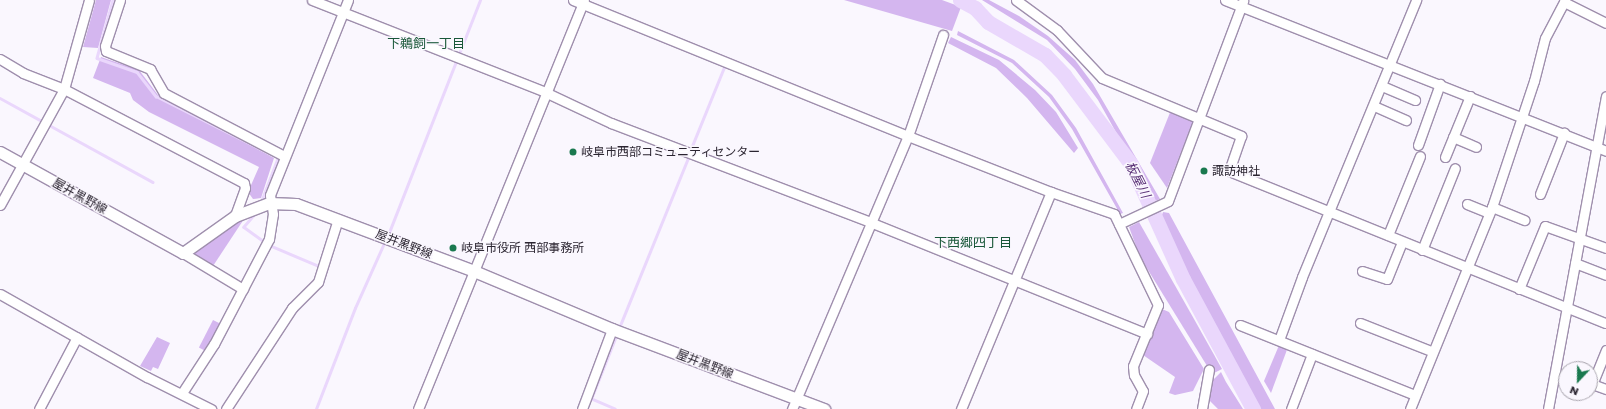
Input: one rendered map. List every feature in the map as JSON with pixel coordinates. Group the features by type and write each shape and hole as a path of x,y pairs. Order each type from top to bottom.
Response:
{"main road":[{"name":"屋井黒野線","path":"0,152 184,253 235,216 269,203 296,204 474,271 794,404 824,409"}],"street":[{"path":"0,205 64,89 89,0"},
{"path":"120,0 105,46 106,51 150,69 164,93 284,156"},
{"path":"312,0 545,92 611,123 870,222 1014,282 1147,334"},
{"path":"182,393 214,344 268,239 273,214 269,203 284,156 348,0"},
{"path":"573,0 583,2 908,136 1051,192 1114,214 1122,222 1158,305 1133,366 1134,375 1143,391 1138,408"},
{"path":"1016,0 1057,30 1102,78 1241,136 1229,171 1466,268 1606,323"},
{"path":"1225,0 1242,3 1521,118 1564,133 1606,151"},
{"path":"1279,340 1302,277 1330,213 1416,0"},
{"path":"1410,409 1432,351 1490,210 1521,118 1545,38 1565,1 1606,24"},
{"path":"418,409 545,92 583,2"},
{"path":"1122,222 1168,201 1198,117 1242,3"},
{"path":"794,404 870,222 908,136 943,35"},
{"path":"0,59 24,72 64,89 244,183 245,188 235,216"},
{"path":"1418,145 1440,84"},
{"path":"1382,86 1415,100"},
{"path":"1445,157 1470,96"},
{"path":"1548,409 1606,96"},
{"path":"1374,106 1406,120"},
{"path":"1540,194 1564,133"},
{"path":"1453,137 1476,146"},
{"path":"1388,235 1420,156"},
{"path":"1422,250 1455,168"},
{"path":"961,409 1051,192"},
{"path":"1467,204 1525,220"},
{"path":"226,409 292,308 318,282 338,219"},
{"path":"1519,289 1545,226 1606,248"},
{"path":"1362,271 1387,279 1402,242"},
{"path":"184,253 243,289"},
{"path":"1575,263 1606,276"},
{"path":"0,294 147,377 182,393 211,409"},
{"path":"1360,324 1432,351"},
{"path":"1240,325 1415,395"},
{"path":"582,409 612,329"},
{"path":"39,409 77,337"},
{"path":"1606,350 1592,384 1606,389"},
{"path":"1291,409 1312,354"},
{"path":"1202,409 1209,370"}],"shaded area":[{"path":"96,0 111,0 98,48 83,47"},
{"path":"844,0 942,0 961,7 952,31"},
{"path":"982,0 989,0 1019,16 1048,36 1075,60 1093,84 1160,199 1153,202 1141,177 1098,100 1075,69 1047,40"},
{"path":"958,31 1014,60 1052,95 1076,128 1123,213 1120,214 1072,129 1049,97 1012,63 957,35"},
{"path":"951,37 999,60 1035,90 1056,112 1078,148 1074,153 1027,98 996,68 948,43"},
{"path":"101,57 139,70 158,95 274,158 261,198 253,199 248,192 259,167 149,112 133,100 130,93 93,78"},
{"path":"1171,110 1194,119 1167,188 1150,163"},
{"path":"1163,212 1169,213 1275,409 1259,409 1230,354 1219,340 1171,247 1160,221"},
{"path":"244,219 213,266 194,255 194,251 228,226"},
{"path":"1139,222 1222,369 1212,374 1140,257 1129,227"},
{"path":"1162,309 1169,312 1204,369 1193,391 1175,395 1169,393 1175,377 1143,355"},
{"path":"213,320 221,324 207,352 199,348"},
{"path":"157,337 170,343 158,369 153,367 151,371 140,366"},
{"path":"1280,343 1288,347 1271,393 1264,381"},
{"path":"1221,372 1243,409 1218,409 1209,400 1212,381"}],"waterway":[{"path":"113,0 97,58 137,72 156,96 263,150"},
{"path":"388,235 480,0"},
{"name":"板屋川","path":"960,0 975,8 988,22 1045,55 1064,75 1131,164 1183,279 1253,409"},
{"path":"690,151 725,65"},
{"path":"0,98 40,120"},
{"path":"51,126 153,182"},
{"path":"619,328 689,156"},
{"path":"261,202 278,157"},
{"path":"257,212 244,227 269,245 319,266"},
{"path":"316,409 355,308 385,241"},
{"path":"615,409 591,399 616,336"}],"place":[{"name":"岐阜市西部コミュニティセンター","path":"573,152"},
{"name":"諏訪神社","path":"1204,171"},
{"name":"岐阜市役所 西部事務所","path":"453,248"}],"district":[{"name":"下鵜飼一丁目","path":"426,44"},
{"name":"下西郷四丁目","path":"973,243"}]}
